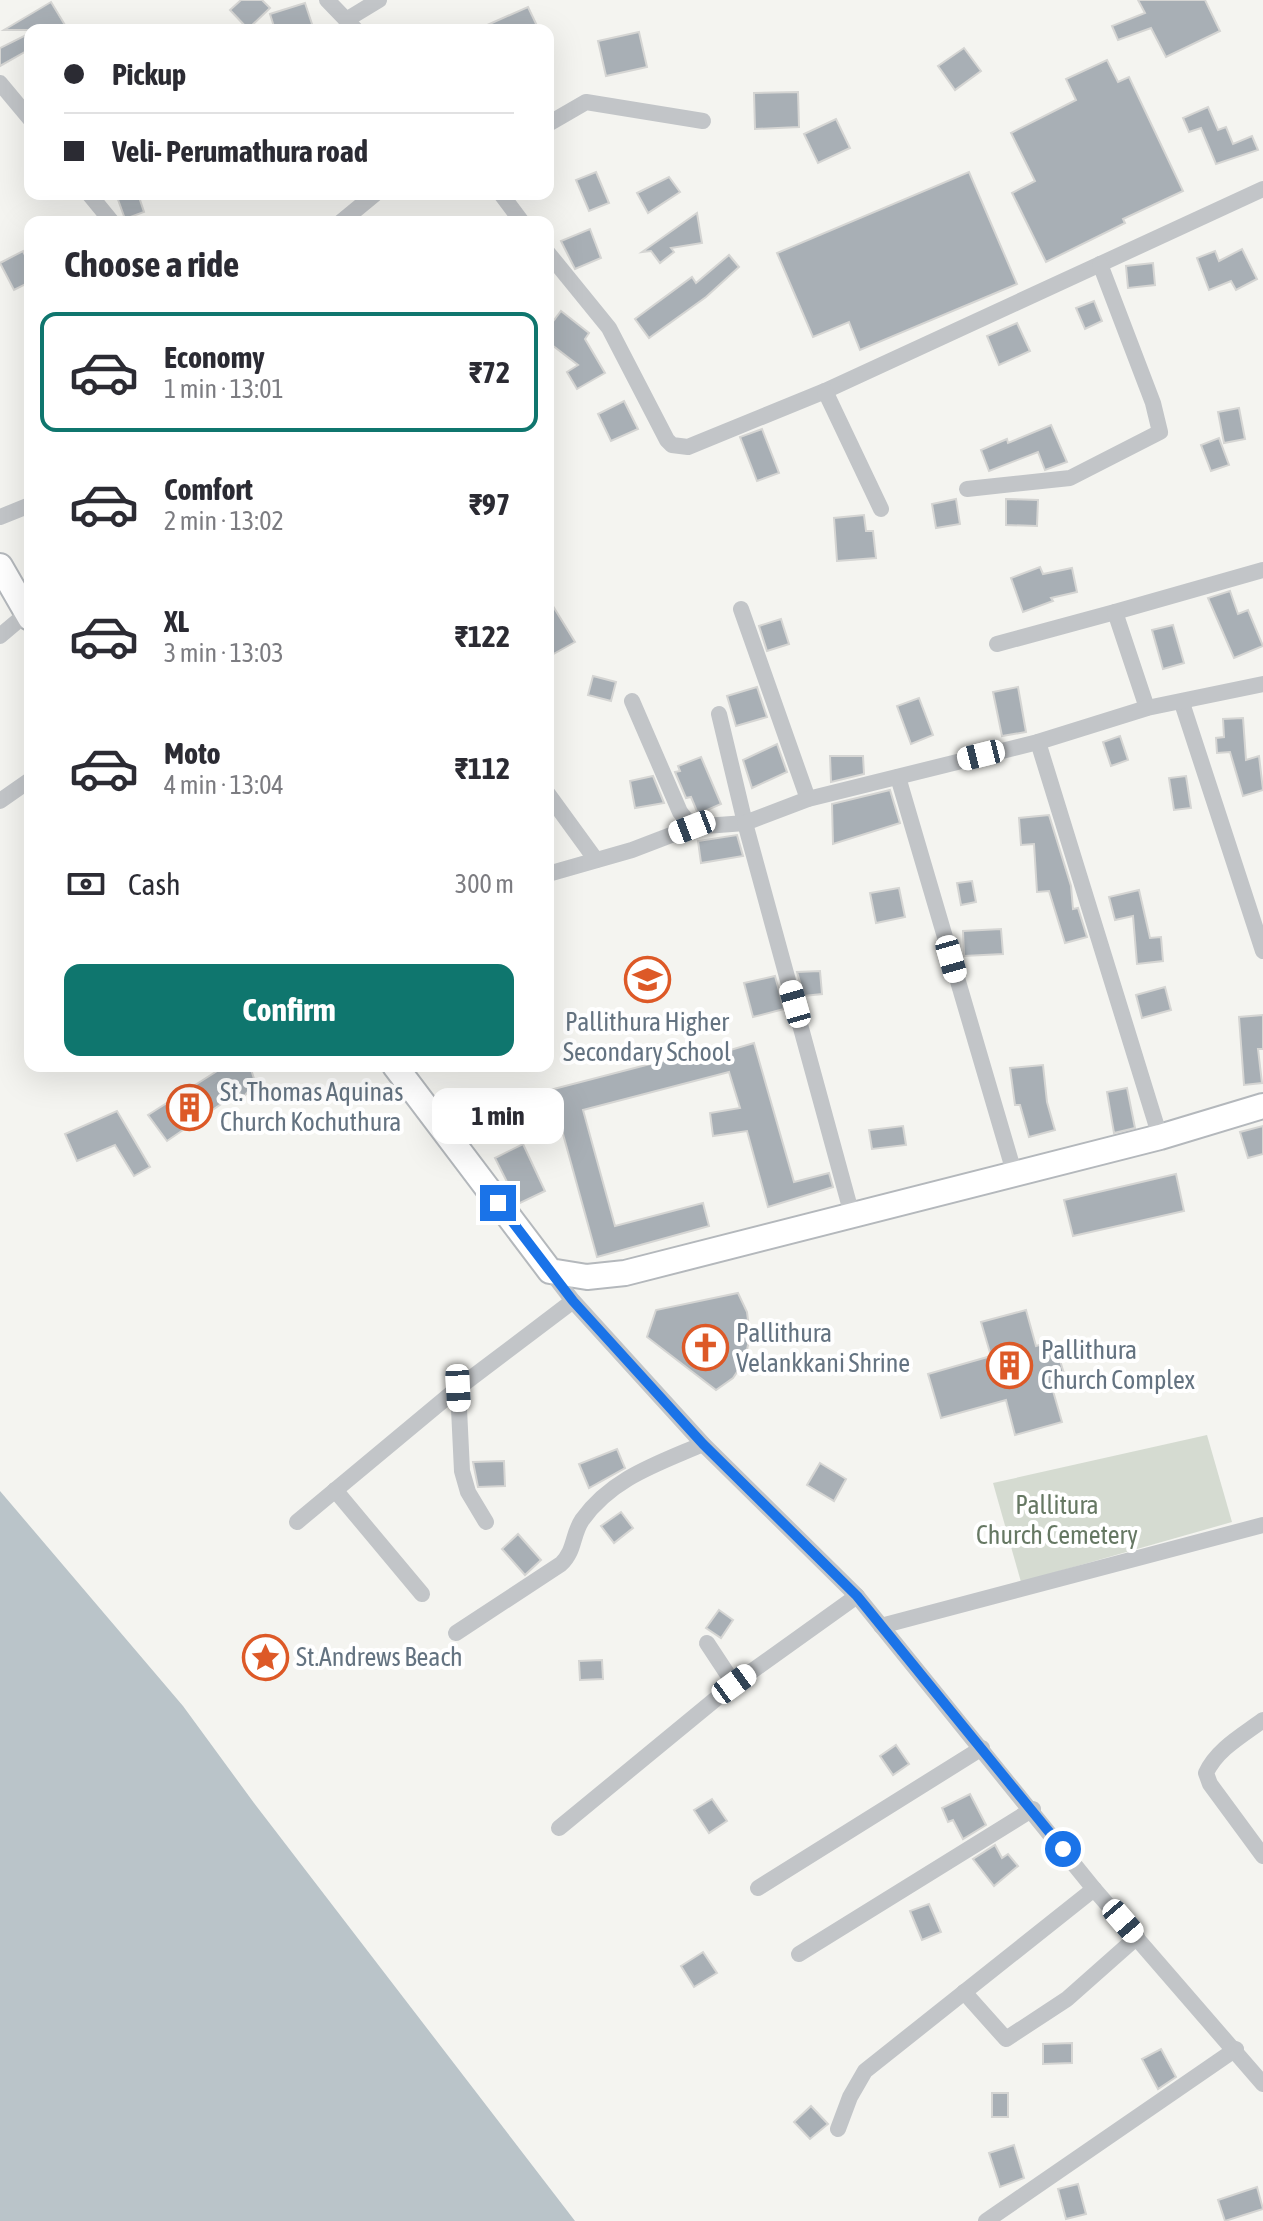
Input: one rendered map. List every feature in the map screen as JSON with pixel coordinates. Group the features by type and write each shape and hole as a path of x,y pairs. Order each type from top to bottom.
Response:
{"main road":[{"path":"0,566 24,609"},
{"path":"400,1072 550,1271 587,1277 625,1273 1160,1137 1263,1106"}],"street":[{"path":"327,0 350,24"},
{"path":"352,24 379,0"},
{"path":"0,83 24,112"},
{"path":"554,121 586,102 703,121"},
{"path":"554,260 609,328 672,445 688,447 825,391 1263,189"},
{"path":"94,200 107,216"},
{"path":"348,216 368,200"},
{"path":"967,489 1070,478 1160,432 1153,403 1100,264"},
{"path":"825,391 881,509"},
{"path":"0,517 24,507"},
{"path":"997,644 1263,570"},
{"path":"741,609 808,799"},
{"path":"1115,612 1147,708"},
{"path":"0,636 24,619"},
{"path":"554,872 692,827 745,823 808,799 1038,742 1147,708 1263,684"},
{"path":"632,701 680,812 692,827"},
{"path":"1182,703 1263,951"},
{"path":"719,714 745,823 852,1215"},
{"path":"1038,742 1160,1137"},
{"path":"898,777 1014,1172"},
{"path":"0,801 24,784"},
{"path":"554,802 596,860"},
{"path":"550,1271 573,1301 703,1444 857,1596 1033,1809 1094,1889 1236,2049 1263,2084"},
{"path":"297,1522 458,1388 573,1301"},
{"path":"458,1388 462,1471 468,1492 486,1522"},
{"path":"456,1633 561,1564 572,1551 577,1528 583,1518 618,1482 703,1444"},
{"path":"335,1490 422,1594"},
{"path":"881,1626 1263,1525"},
{"path":"559,1828 734,1684 857,1596"},
{"path":"707,1643 734,1684"},
{"path":"1263,1720 1211,1762 1206,1773 1210,1784 1263,1856"},
{"path":"758,1888 982,1748"},
{"path":"799,1954 1033,1809"},
{"path":"838,2129 850,2097 865,2071 1094,1889"},
{"path":"964,1992 1006,2039 1067,1999 1137,1937"},
{"path":"986,2221 1236,2049"}],"green space":[{"name":"Pallitura Church Cemetery","path":"1207,1435 1232,1522 1021,1582 993,1483"}],"shaded area":[{"path":"0,1491 183,1706 575,2221 0,2221"}],"building":[{"path":"241,0 262,0 270,8 253,24 243,24 230,10"},
{"path":"1138,0 1205,0 1220,31 1166,57 1151,28 1118,40 1112,26 1145,13"},
{"path":"51,2 64,24 24,24 24,30 4,30"},
{"path":"305,3 312,24 273,24 270,14"},
{"path":"528,7 536,24 490,24"},
{"path":"639,32 647,67 606,76 598,41"},
{"path":"24,36 24,52 0,66 0,48"},
{"path":"964,48 981,71 955,90 938,66"},
{"path":"1107,60 1118,82 1129,77 1183,191 1123,219 1125,223 1046,262 1012,193 1035,181 1011,133 1076,100 1066,79"},
{"path":"798,92 799,127 755,129 754,93"},
{"path":"1208,107 1218,130 1226,127 1233,144 1252,136 1258,150 1216,164 1201,128 1189,132 1183,118"},
{"path":"836,119 850,148 818,163 804,134"},
{"path":"596,172 609,203 589,211 576,180"},
{"path":"969,172 1017,284 860,350 849,322 813,337 777,253"},
{"path":"669,177 680,192 648,213 637,193"},
{"path":"118,200 140,200 144,212 124,216"},
{"path":"697,213 702,243 671,248 674,252 660,263 651,251 642,252"},
{"path":"590,229 601,258 575,269 561,241"},
{"path":"1242,249 1257,279 1236,290 1231,281 1209,290 1197,258 1215,251 1219,261"},
{"path":"23,251 24,285 14,290 0,263"},
{"path":"729,255 739,267 706,297 649,338 635,319 692,277 696,283"},
{"path":"1153,263 1155,285 1128,288 1126,266"},
{"path":"1094,301 1102,321 1085,329 1076,308"},
{"path":"561,311 589,333 585,339 605,373 577,389 567,372 578,365 554,347 554,320"},
{"path":"1017,323 1030,351 999,365 987,336"},
{"path":"624,401 638,429 611,441 598,414"},
{"path":"1239,408 1245,439 1224,443 1218,412"},
{"path":"1051,425 1067,462 1045,470 1038,452 989,471 981,450 1007,439 1008,443"},
{"path":"762,429 779,473 757,481 740,437"},
{"path":"1219,438 1229,465 1211,471 1201,445"},
{"path":"956,499 960,524 936,528 932,504"},
{"path":"1006,499 1038,500 1037,526 1006,525"},
{"path":"864,515 866,531 873,531 876,558 837,561 834,518"},
{"path":"1040,567 1043,574 1072,568 1077,592 1051,598 1053,601 1023,612 1011,578"},
{"path":"1230,591 1238,614 1248,610 1263,646 1234,658 1208,598"},
{"path":"554,608 575,642 554,654"},
{"path":"781,619 789,644 767,651 759,626"},
{"path":"1173,625 1184,663 1163,669 1152,630"},
{"path":"593,676 616,682 611,701 588,695"},
{"path":"757,687 767,717 736,726 727,696"},
{"path":"1018,687 1026,732 1002,736 993,692"},
{"path":"919,698 933,735 911,744 897,706"},
{"path":"1243,718 1246,760 1259,756 1263,790 1243,796 1230,752 1217,753 1216,738 1224,737 1223,719"},
{"path":"1120,736 1128,760 1111,766 1103,742"},
{"path":"777,744 787,772 752,788 743,760"},
{"path":"830,756 863,756 864,774 831,782"},
{"path":"701,757 721,804 698,814 691,797 686,798 675,772 680,771 678,766"},
{"path":"653,776 664,803 635,808 630,781"},
{"path":"1186,776 1191,808 1174,810 1169,778"},
{"path":"890,790 900,823 833,844 832,804"},
{"path":"1049,815 1071,886 1073,909 1078,908 1087,937 1065,943 1049,891 1037,892 1034,844 1021,845 1019,818"},
{"path":"737,835 743,856 701,863 698,841"},
{"path":"972,881 976,902 961,905 957,883"},
{"path":"899,888 905,917 876,923 870,893"},
{"path":"1139,890 1150,938 1161,937 1163,961 1137,964 1133,916 1115,920 1109,897"},
{"path":"1001,929 1003,954 964,956 963,931"},
{"path":"820,971 822,994 804,996 797,972"},
{"path":"775,976 784,1009 753,1017 744,983"},
{"path":"1165,987 1171,1010 1142,1018 1136,995"},
{"path":"1263,1015 1263,1049 1258,1049 1262,1083 1244,1085 1239,1017"},
{"path":"754,1043 794,1182 829,1173 833,1187 768,1207 747,1131 713,1136 710,1113 740,1108 729,1072 583,1110 615,1226 703,1203 709,1226 597,1257 558,1116 553,1117 546,1091 708,1049 710,1056"},
{"path":"1043,1065 1047,1102 1055,1130 1029,1137 1020,1105 1015,1105 1010,1068"},
{"name":"St. Thomas Aquinas Church Kochuthura","path":"216,1072 252,1072 255,1082 243,1098 239,1092 167,1141 148,1115"},
{"path":"1127,1088 1135,1128 1114,1133 1107,1092"},
{"path":"117,1111 150,1167 134,1176 115,1145 77,1161 65,1134"},
{"path":"903,1126 906,1145 872,1149 869,1130"},
{"path":"1263,1126 1263,1154 1248,1158 1240,1132"},
{"path":"523,1144 545,1191 518,1204 495,1158"},
{"path":"1176,1174 1184,1211 1073,1236 1064,1200"},
{"name":"Pallithura Velankkani Shrine","path":"738,1293 747,1312 750,1335 745,1360 733,1378 716,1390 647,1337 656,1310"},
{"name":"Pallithura Church Complex","path":"1026,1310 1036,1346 1054,1341 1066,1380 1051,1384 1062,1422 1015,1435 1006,1400 941,1418 928,1374 991,1356 981,1322"},
{"path":"617,1449 625,1468 589,1488 579,1464"},
{"path":"504,1461 505,1486 478,1487 473,1462"},
{"path":"820,1463 846,1479 834,1501 807,1485"},
{"path":"621,1512 633,1528 614,1543 601,1526"},
{"path":"518,1534 541,1560 525,1575 502,1549"},
{"path":"719,1610 733,1620 721,1638 706,1628"},
{"path":"602,1660 603,1679 580,1680 579,1661"},
{"path":"896,1745 909,1764 893,1775 880,1756"},
{"path":"970,1794 986,1825 963,1839 953,1820 948,1822 942,1808"},
{"path":"712,1799 727,1821 709,1833 694,1810"},
{"path":"995,1845 1002,1858 1008,1854 1018,1866 994,1886 973,1859"},
{"path":"929,1904 941,1932 922,1940 910,1911"},
{"path":"703,1952 717,1973 694,1987 681,1966"},
{"path":"1072,2043 1072,2063 1043,2064 1043,2044"},
{"path":"1161,2049 1176,2077 1158,2089 1142,2059"},
{"path":"992,2093 1008,2093 1008,2117 992,2117"},
{"path":"811,2106 828,2124 810,2139 794,2122"},
{"path":"1014,2145 1024,2178 1000,2187 989,2153"},
{"path":"1078,2184 1086,2214 1066,2219 1058,2189"},
{"path":"1257,2187 1263,2209 1225,2221 1218,2200"}],"place":[{"name":"Pallithura Higher Secondary School","path":"647,979"},
{"name":"St. Thomas Aquinas Church Kochuthura","path":"189,1107"},
{"name":"Pallithura Velankkani Shrine","path":"705,1348"},
{"name":"Pallithura Church Complex","path":"1010,1365"},
{"name":"St.Andrews Beach","path":"265,1657"}],"route":[{"path":"498,1203 573,1301 703,1444 857,1596 1063,1849"}]}
